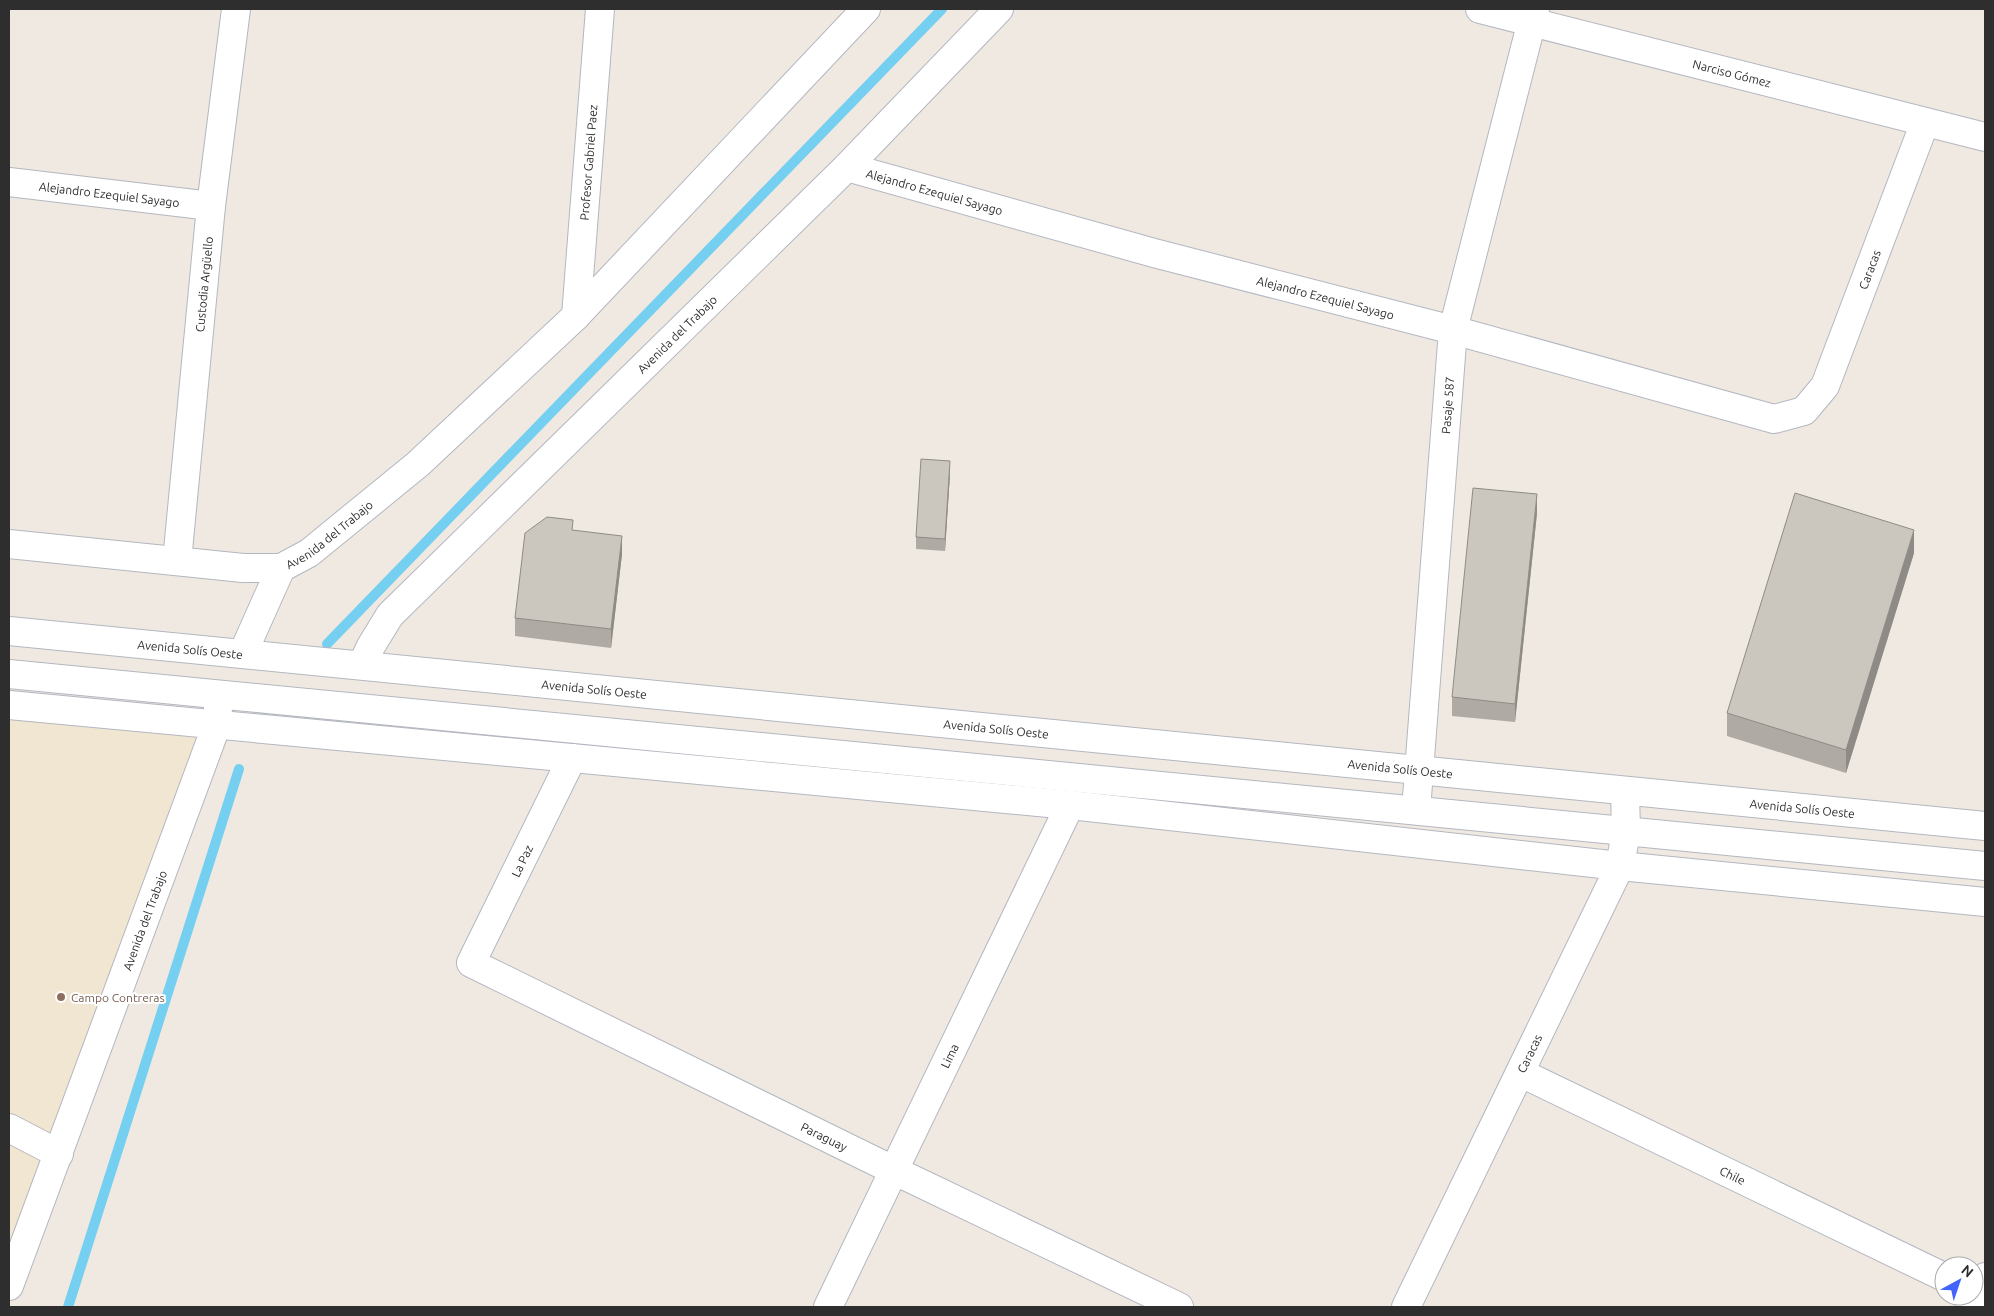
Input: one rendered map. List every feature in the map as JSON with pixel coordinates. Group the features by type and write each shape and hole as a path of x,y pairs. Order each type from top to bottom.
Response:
{"street":[{"name":"Custodia Argüello","path":"177,562 211,206 236,9"},
{"name":"Profesor Gabriel Paez","path":"576,316 600,9"},
{"name":"Avenida del Trabajo","path":"243,653 281,568 309,553 418,464 576,316 866,9"},
{"name":"Avenida del Trabajo","path":"362,665 390,615 847,167 999,9"},
{"name":"Narciso Gómez","path":"1480,9 1534,15 1985,137"},
{"name":"Pasaje 587","path":"1416,810 1453,330 1534,15"},
{"name":"Caracas","path":"1804,411 1826,386 1925,122"},
{"name":"Alejandro Ezequiel Sayago","path":"847,167 1154,253 1453,330 1774,419 1804,411"},
{"name":"Alejandro Ezequiel Sayago","path":"9,182 211,206"},
{"path":"9,544 243,568 281,568"},
{"name":"Avenida Solís Oeste","path":"9,631 1985,826"},
{"path":"9,674 1985,866"},
{"name":"Avenida del Trabajo","path":"9,1286 217,724 220,694"},
{"path":"9,705 1070,805 1620,866 1985,902"},
{"name":"La Paz","path":"471,963 572,758"},
{"name":"Caracas","path":"1406,1307 1620,866 1626,832 1625,791"},
{"name":"Lima","path":"828,1307 1070,805"},
{"path":"1880,856 1882,817"},
{"name":"Paraguay","path":"471,963 893,1170 1179,1307"},
{"name":"Chile","path":"1521,1073 1934,1272"},
{"path":"9,1128 59,1154"}],"shaded area":[{"name":"Campo Contreras","path":"9,704 217,724 9,1271"}],"building":[{"path":"921,459 950,461 945,539 916,537"},
{"path":"1473,488 1537,494 1515,704 1452,697"},
{"path":"1795,493 1914,530 1846,750 1727,713"},
{"path":"547,517 573,520 572,530 622,536 611,629 515,618 525,533"}],"waterway":[{"path":"327,644 942,9"},
{"path":"68,1307 239,769"}],"place":[{"name":"Campo Contreras","path":"61,997"}]}
